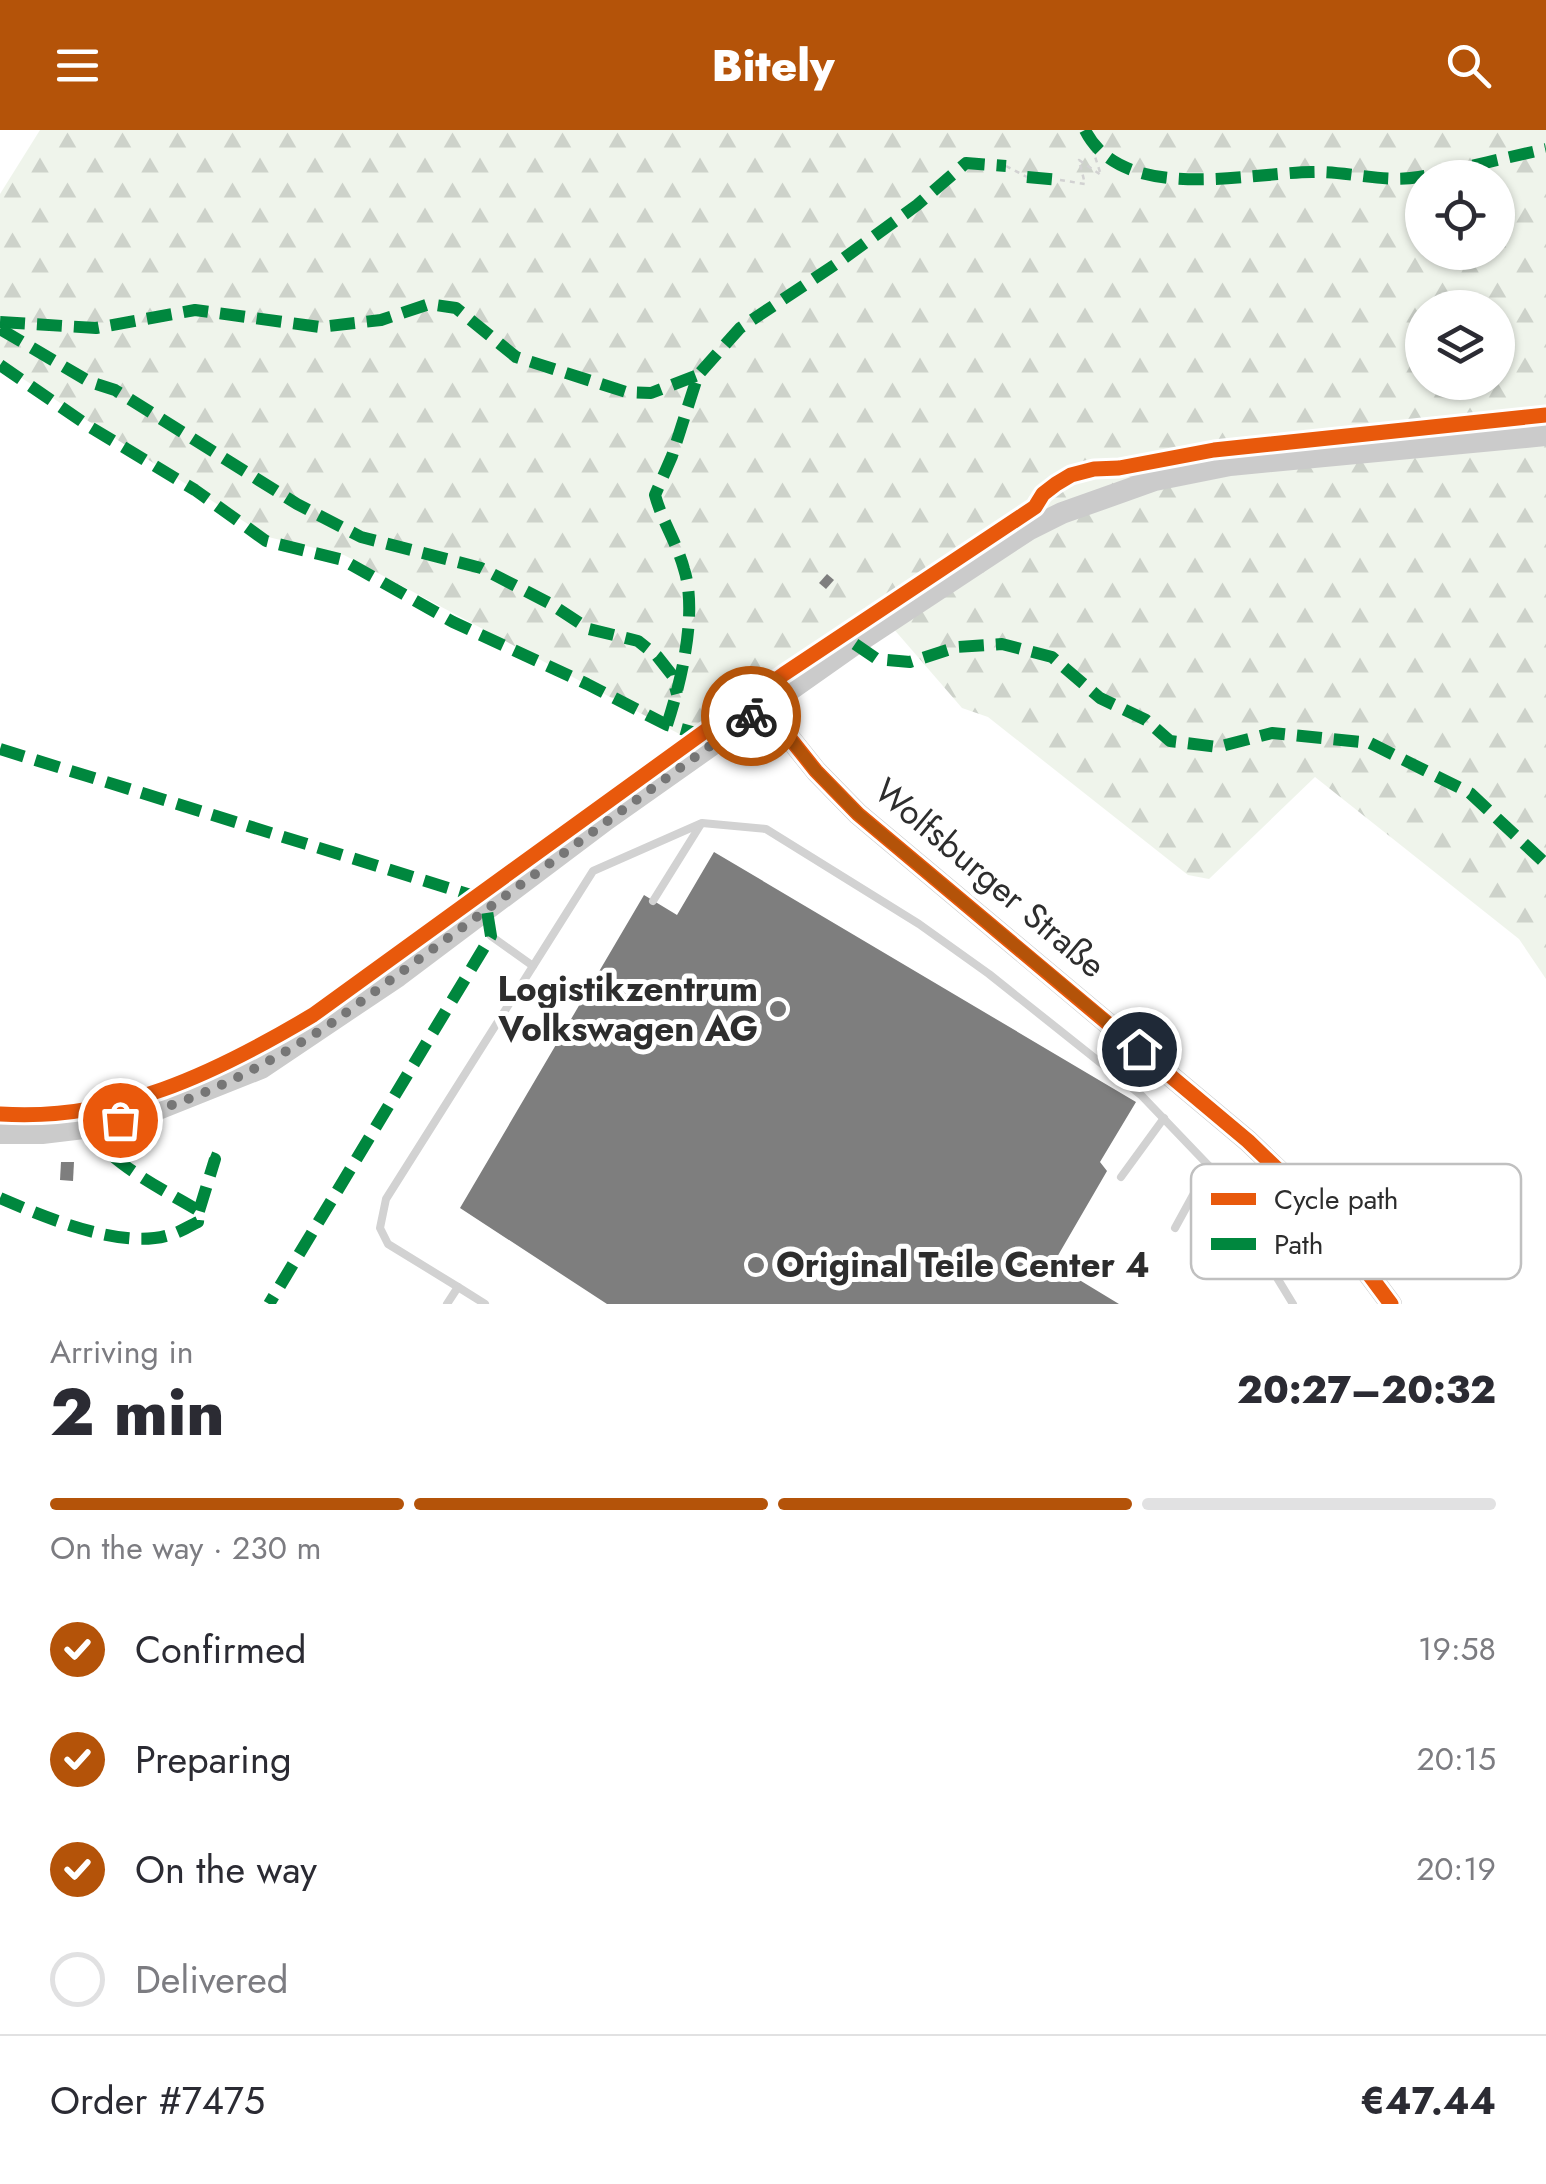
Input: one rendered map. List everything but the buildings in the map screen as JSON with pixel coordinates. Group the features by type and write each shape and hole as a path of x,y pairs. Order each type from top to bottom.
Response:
{"street":[{"path":"0,1133 92,1127 148,1114 261,1068 398,976 607,819 765,707 1028,530 1062,513 1155,480 1230,465 1546,435"},
{"name":"Wolfsburger Straße","path":"765,707 816,771 858,814 1272,1164"},
{"name":"Wolfsburger Straße","path":"1372,1279 1391,1304"}],"lane":[{"path":"1028,530 1044,494 1071,475 1119,468 1155,480"},
{"path":"653,900 702,823"},
{"path":"485,1304 388,1244 380,1228 386,1199 594,870 702,823 766,829 919,924 990,974 1141,1094 1207,1164"},
{"path":"491,936 533,966"},
{"path":"1121,1177 1164,1118"},
{"path":"1176,1228 1191,1200"},
{"path":"1279,1279 1294,1304"},
{"path":"447,1304 458,1287"}],"path":[{"path":"1060,180 1085,184 1079,160 1101,175 1090,141"},
{"path":"1006,166 1027,177"}],"green space":[{"path":"40,130 1546,130 1546,979 1519,939 1315,777 1209,879 1188,875 988,717 962,708 873,605 685,737 344,555 268,537 0,364 0,194"}],"marked path":[{"path":"1085,130 1103,153 1127,168 1187,179 1312,172 1406,178 1546,149"},
{"path":"667,725 682,668 689,606 684,569 655,495 698,375 740,328 917,205 966,163 1006,166"},
{"path":"1027,177 1060,180"},
{"path":"0,322 96,328 195,310 320,327 381,320 429,304 456,308 516,357 626,392 651,393 698,375"},
{"path":"0,329 90,382 115,390 297,504 361,537 481,568 589,629 638,641 672,675 677,694"},
{"path":"0,365 90,427 195,490 266,541 343,560 453,622 667,725 703,735"},
{"path":"855,644 877,659 910,662 957,647 1002,644 1052,657 1100,698 1146,720 1170,741 1218,747 1272,733 1370,743 1470,793 1546,864"},
{"path":"0,749 474,896 487,911 491,936 269,1304"},
{"path":"0,1198 83,1229 129,1238 169,1235 198,1222 199,1211 121,1163 97,1139 92,1127"},
{"path":"199,1211 215,1159 210,1157"}],"cycle path":[{"path":"0,1114 84,1110 163,1089 239,1056 313,1015 784,674 1035,507 1043,494 1071,475 1214,450 1546,415"},
{"path":"739,724 765,707 816,771 858,814 1272,1164"},
{"path":"1372,1279 1391,1304"}],"way so far":[{"path":"120,1120 148,1114 261,1068 329,1025 751,716"}],"place":[{"name":"Logistikzentrum Volkswagen AG","path":"778,1009"},
{"name":"Original Teile Center 4","path":"756,1265"}],"route":[{"path":"751,716 765,707 816,771 858,814 1139,1049"}]}
